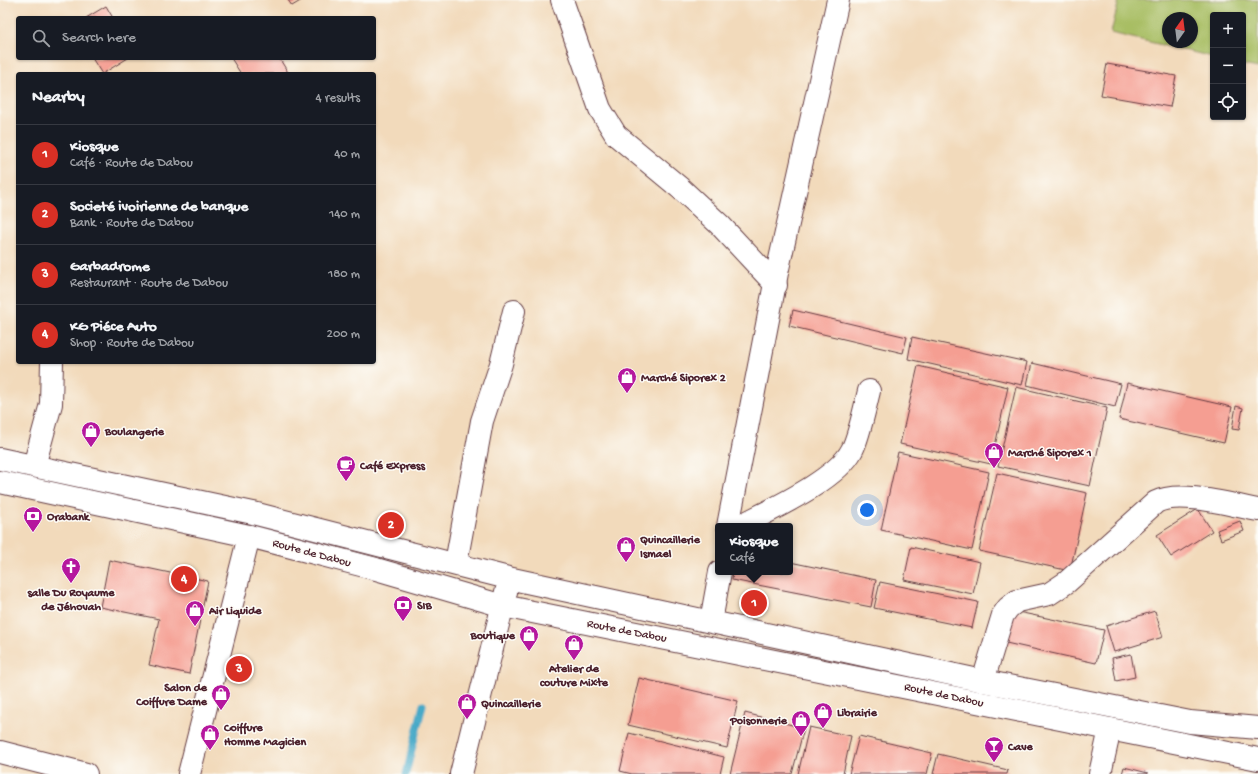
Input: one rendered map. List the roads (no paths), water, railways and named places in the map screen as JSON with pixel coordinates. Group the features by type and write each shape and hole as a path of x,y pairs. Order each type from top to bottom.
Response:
{"street":[{"path":"562,0 600,109 616,135 680,188 720,225 776,285"},
{"path":"729,523 776,285 838,0"},
{"path":"456,563 482,421 501,364 514,311"},
{"path":"34,466 52,404 52,364"},
{"path":"745,523 804,491 840,466 853,450 869,391"},
{"name":"Route de Dabou","path":"0,459 253,513 456,563 508,578 983,681 1190,722 1258,728"},
{"name":"Route de Dabou","path":"0,482 249,536 376,569 503,606 1258,759"},
{"path":"983,681 1003,615 1008,608 1017,601 1049,594 1067,582 1156,502 1165,498 1178,496 1258,510"},
{"path":"189,774 249,536"},
{"path":"711,621 719,575"},
{"path":"461,774 503,606 508,578"},
{"path":"1100,774 1110,729"},
{"path":"0,752 86,774"}],"waterway":[{"path":"406,774 423,705"}],"place":[{"name":"Marché Siporex 2","path":"627,394"},
{"name":"Boulangerie","path":"91,448"},
{"name":"Marché Siporex 1","path":"994,469"},
{"name":"Café Express","path":"346,482"},
{"name":"Societé ivoirienne de banque","path":"391,525"},
{"name":"Orabank","path":"33,533"},
{"name":"Quincaillerie Ismael","path":"626,563"},
{"name":"KG Piéce Auto","path":"184,579"},
{"name":"salle Du Royaume de Jéhovah","path":"71,584"},
{"name":"Kiosque","path":"754,603"},
{"name":"SIB","path":"403,622"},
{"name":"Air Liquide","path":"195,627"},
{"name":"Boutique","path":"529,652"},
{"name":"Atelier de couture Mixte","path":"574,661"},
{"name":"Garbadrome","path":"239,669"},
{"name":"Salon de Coiffure Dame","path":"221,711"},
{"name":"Quincaillerie","path":"467,720"},
{"name":"Librairie","path":"823,729"},
{"name":"Poisonnerie","path":"801,737"},
{"name":"Coiffure Homme Magicien","path":"210,751"},
{"name":"Cave","path":"994,763"}]}
